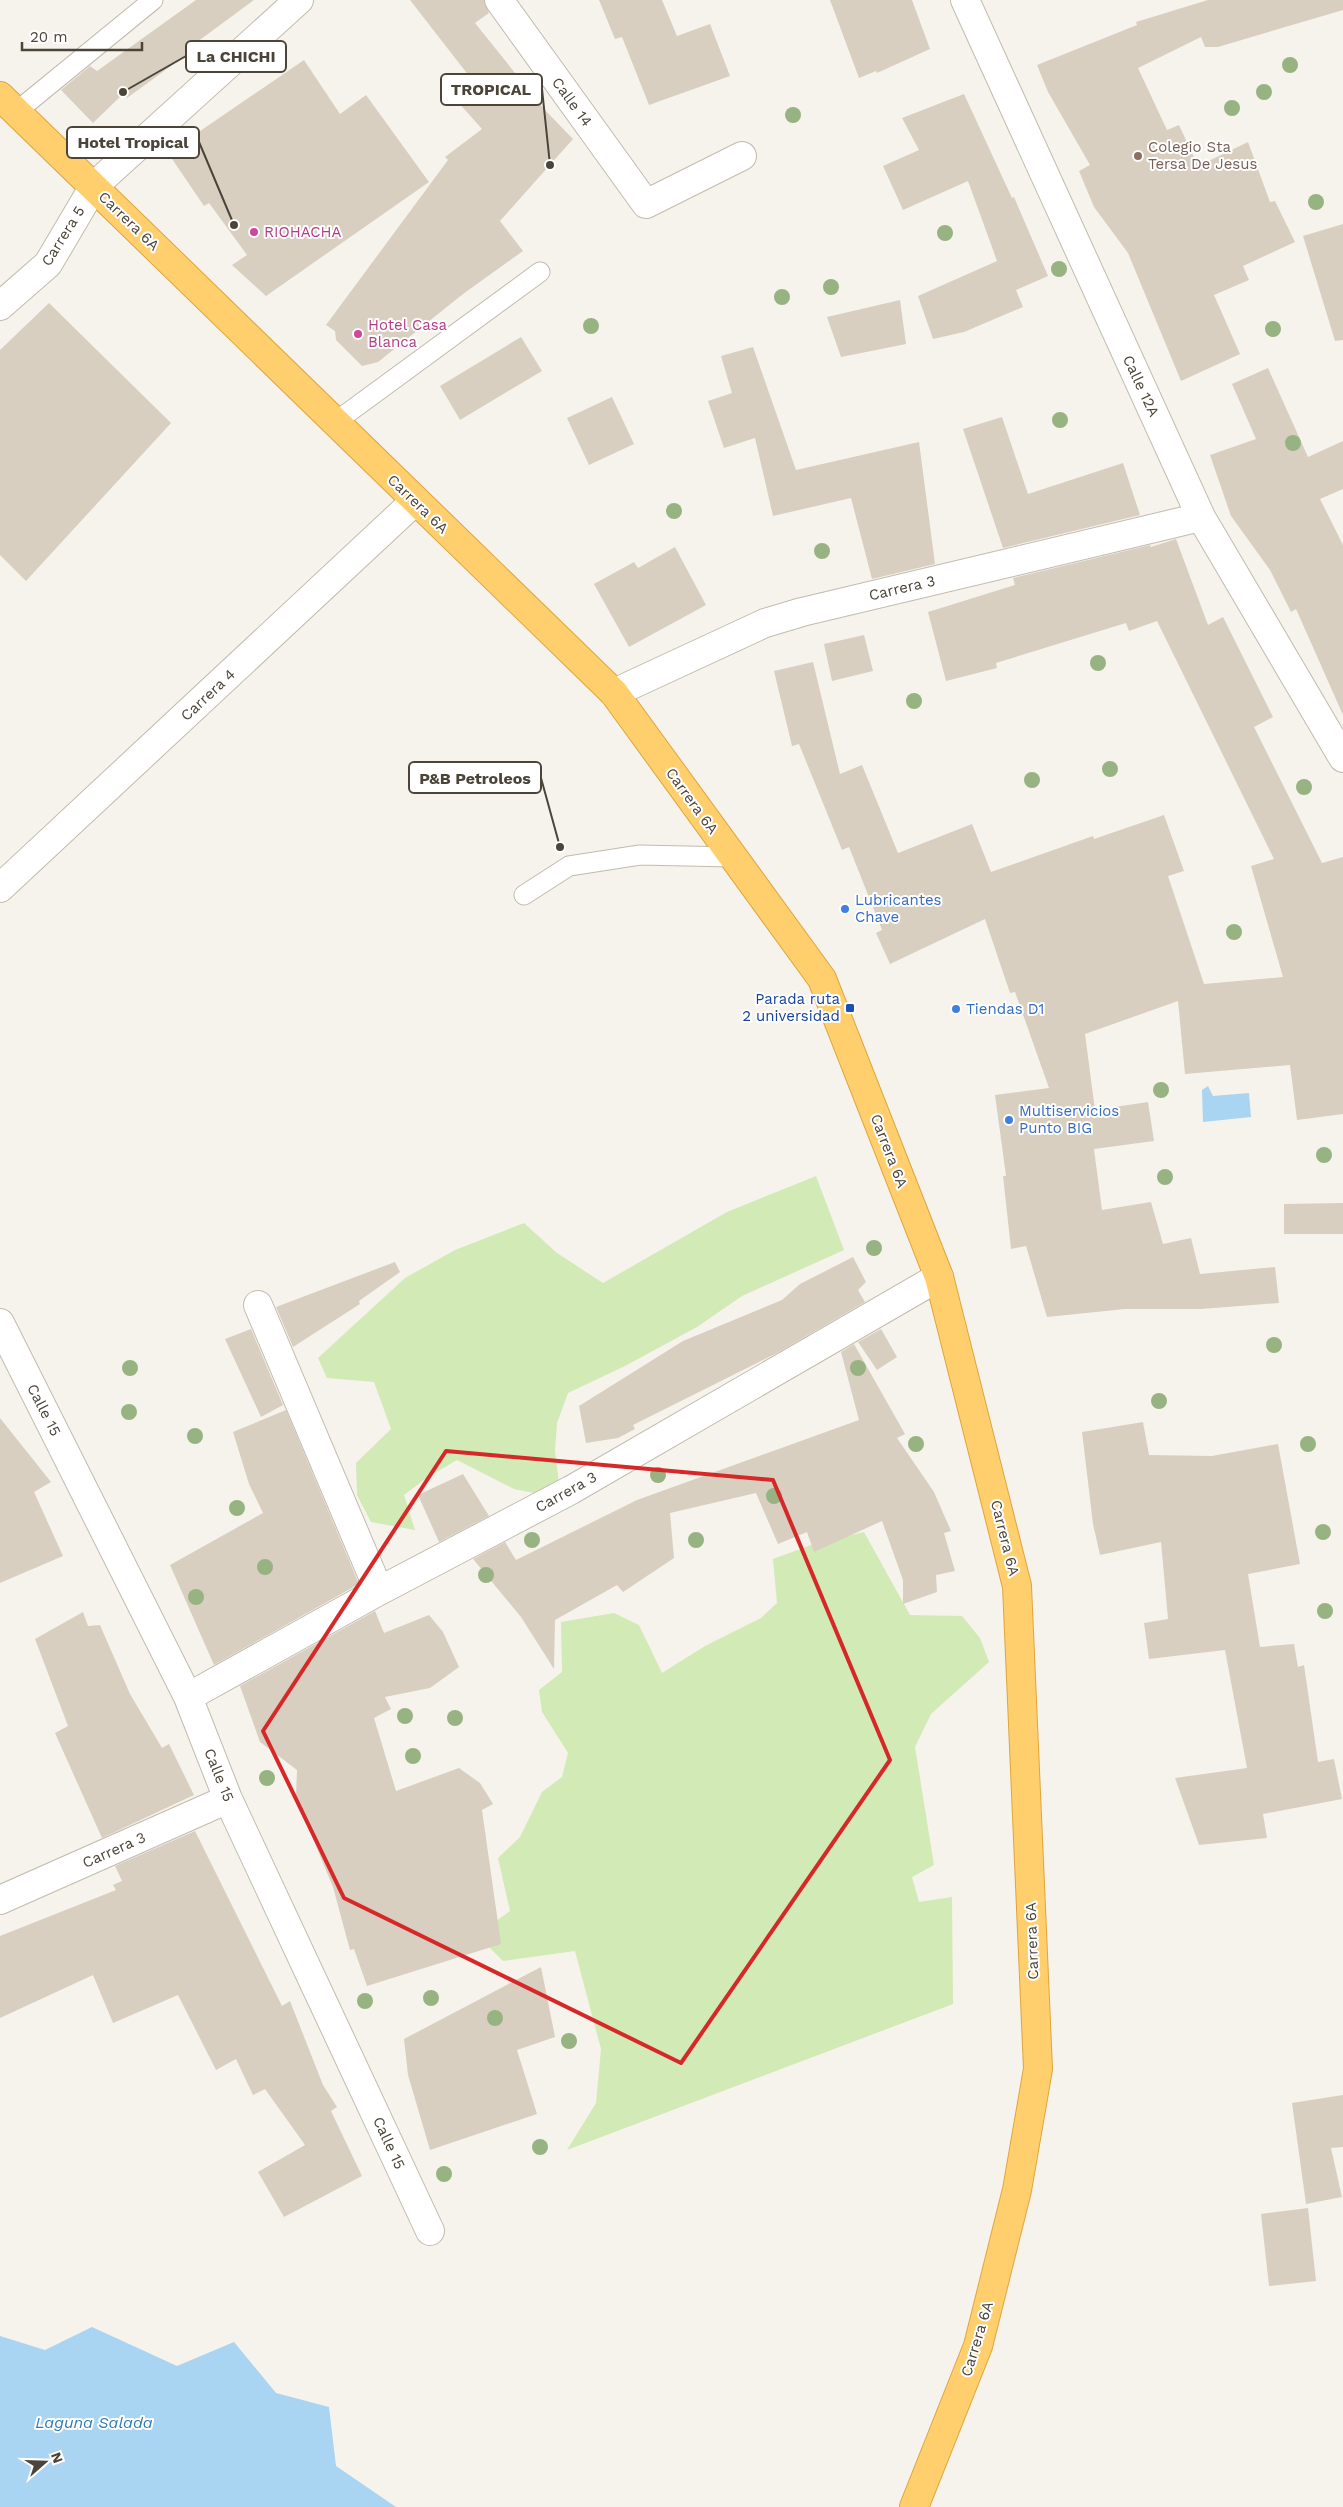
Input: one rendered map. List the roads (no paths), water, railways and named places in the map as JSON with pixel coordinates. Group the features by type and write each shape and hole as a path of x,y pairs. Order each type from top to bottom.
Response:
{"highway":[{"name":"Carrera 6A","path":"8,104 614,693 822,979 939,1277 1017,1586 1038,2068 1017,2190 978,2346 914,2507"}],"street":[{"name":"Carrera 5","path":"0,306 48,264 94,186 299,0"},
{"name":"Calle 14","path":"498,0 646,204 742,156"},
{"name":"Calle 12A","path":"965,0 1201,518 1343,758"},
{"name":"Carrera 4","path":"0,888 416,501"},
{"name":"Carrera 3","path":"614,693 765,623 1201,518"},
{"name":"Carrera 3","path":"188,1697 379,1591 571,1490 939,1277"},
{"path":"258,1305 379,1591"},
{"name":"Calle 15","path":"0,1323 188,1697 228,1799 430,2231"},
{"name":"Carrera 3","path":"0,1900 228,1799"}],"lane":[{"path":"8,104 153,0"},
{"path":"334,422 540,272"},
{"path":"524,895 569,866 640,855 733,856"}],"water":[{"path":"1208,1086 1213,1096 1249,1093 1251,1117 1203,1122 1202,1090"},
{"name":"Laguna Salada","path":"92,2327 177,2366 234,2342 276,2393 329,2407 336,2466 396,2507 0,2507 0,2336 45,2350"}],"place":[{"name":"La CHICHI","path":"123,92"},
{"name":"Colegio Sta Tersa De Jesus","path":"1138,156"},
{"name":"TROPICAL","path":"550,165"},
{"name":"Hotel Tropical","path":"234,225"},
{"name":"RIOHACHA","path":"254,232"},
{"name":"Hotel Casa Blanca","path":"358,334"},
{"name":"P&B Petroleos","path":"560,847"},
{"name":"Lubricantes Chave","path":"845,909"},
{"name":"Parada ruta 2 universidad","path":"850,1008"},
{"name":"Tiendas D1","path":"956,1009"},
{"name":"Multiservicios Punto BIG","path":"1009,1120"}]}
